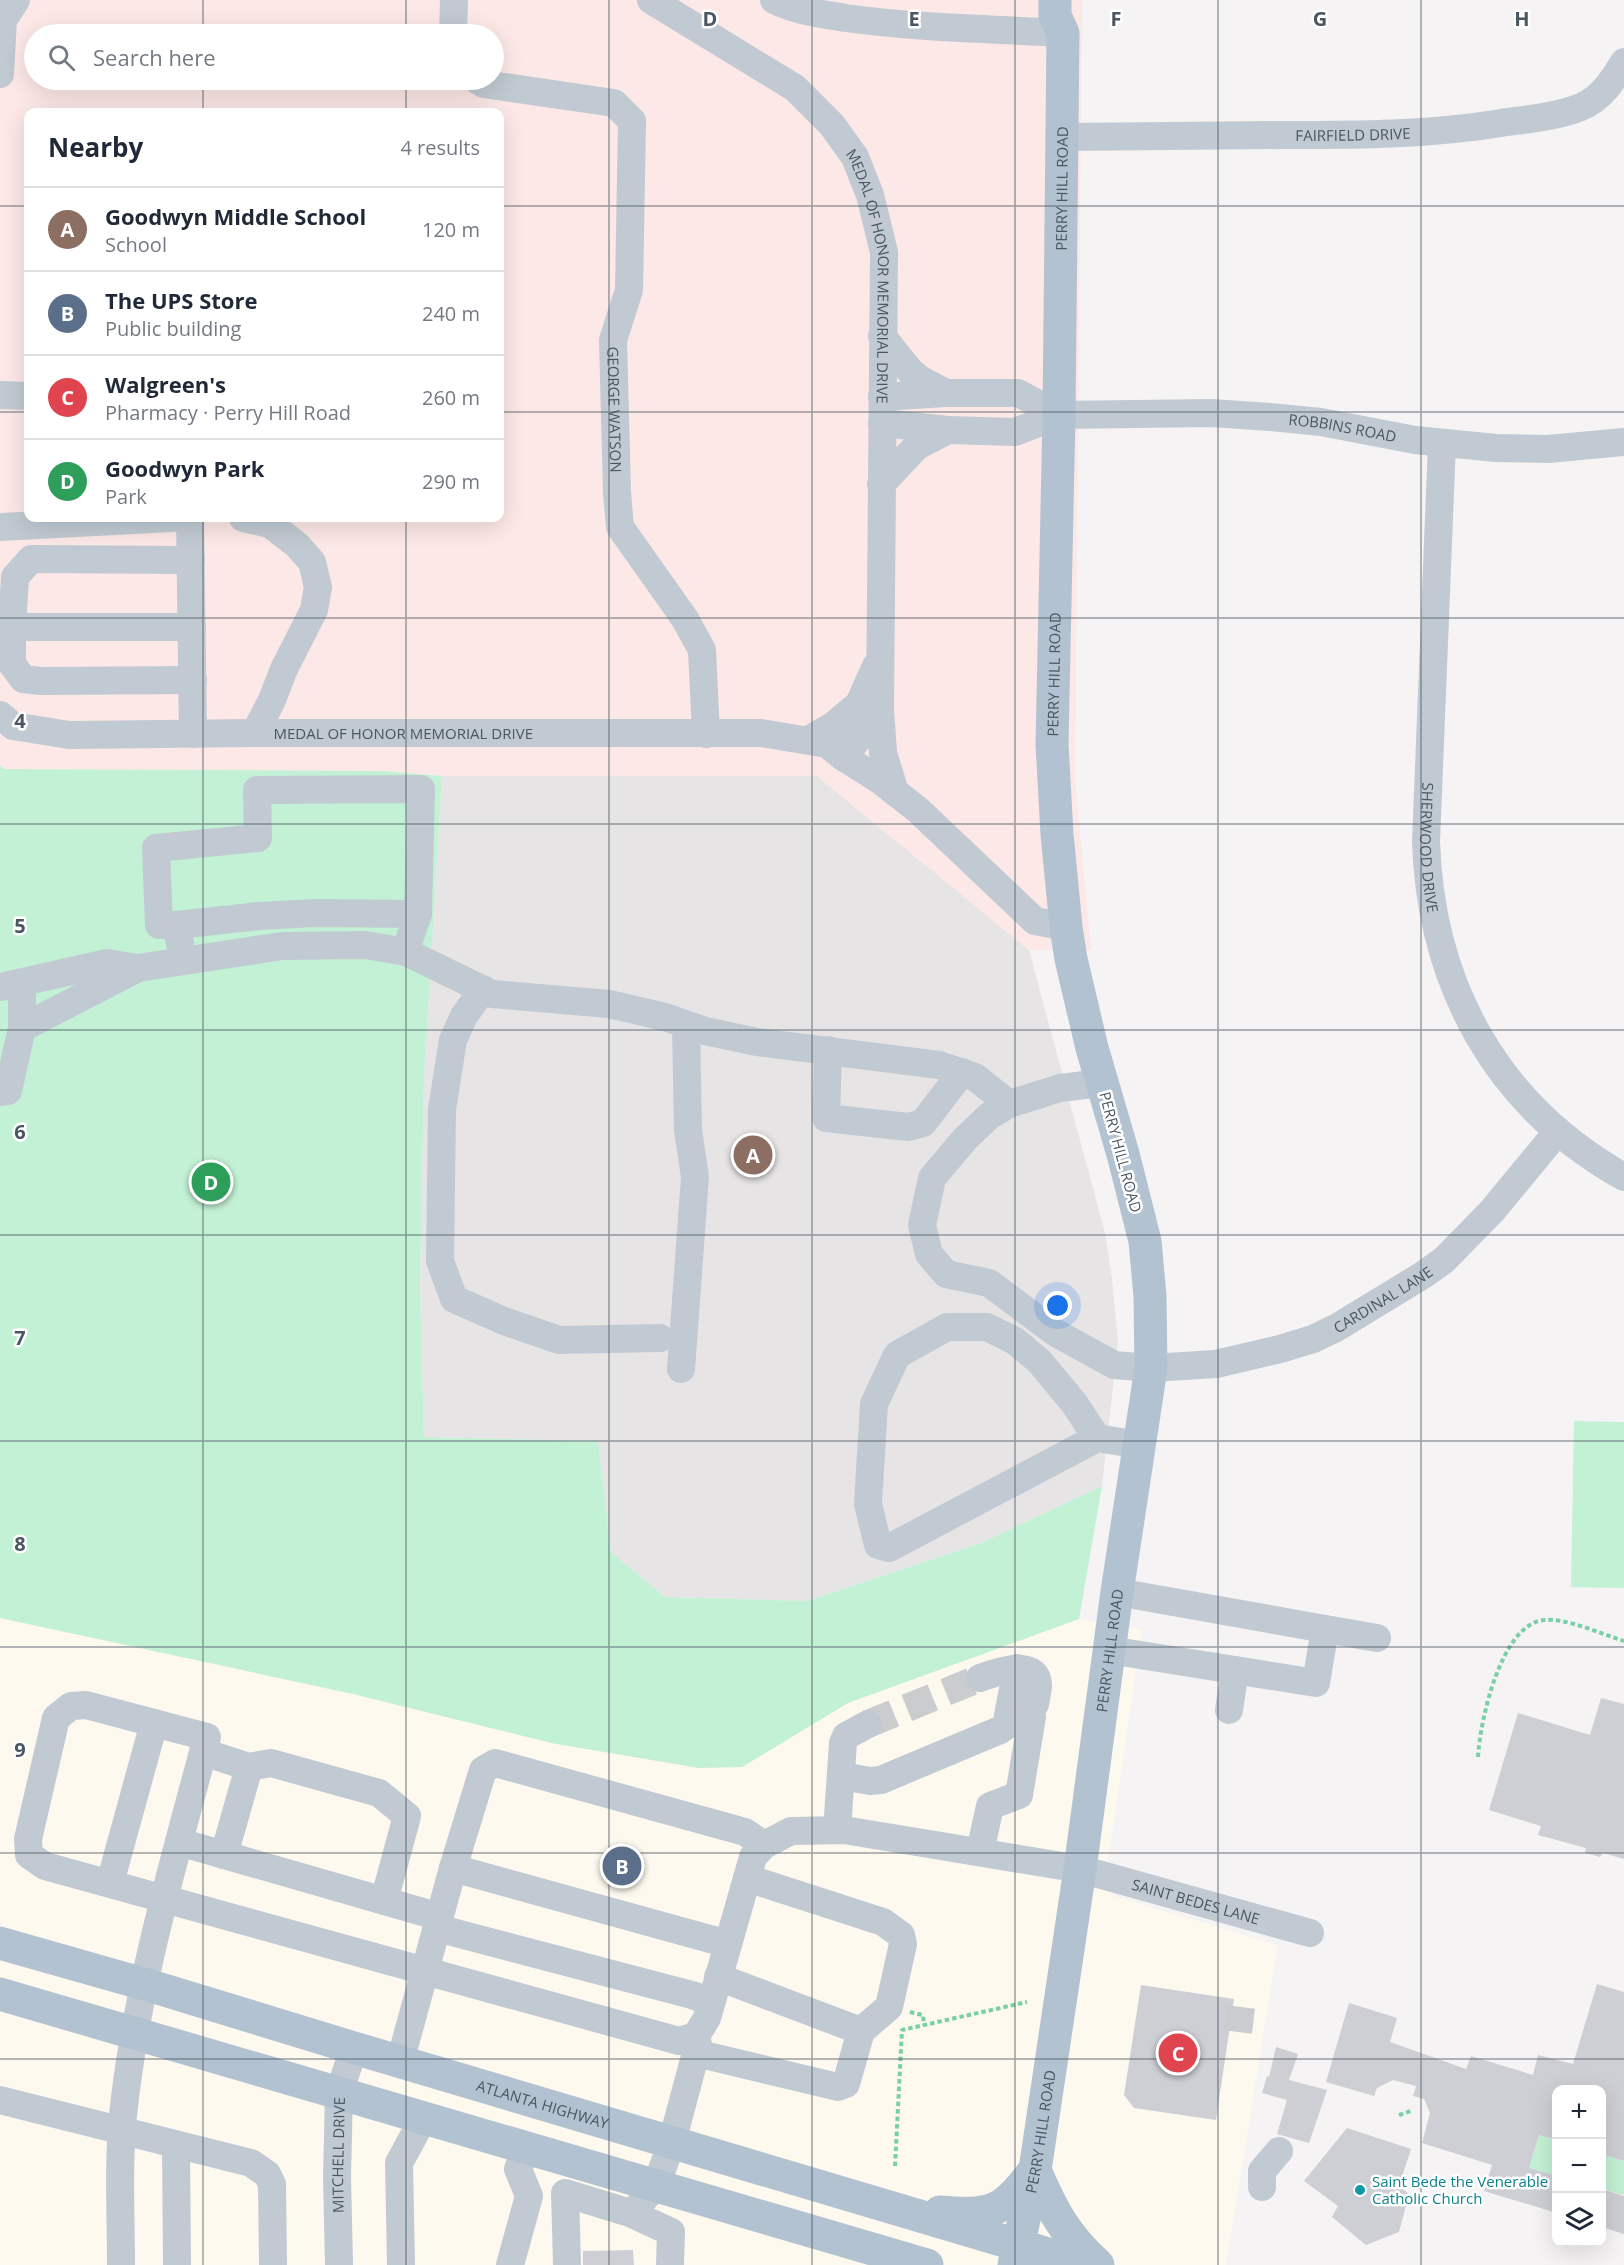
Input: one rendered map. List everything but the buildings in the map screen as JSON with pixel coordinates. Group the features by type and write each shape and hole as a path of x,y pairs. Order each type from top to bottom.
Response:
{"main road":[{"name":"PERRY HILL ROAD","path":"1016,2256 1035,2169 1080,1869 1117,1592 1152,1368 1150,1296 1145,1241 1084,1017 1066,927 1052,744 1059,415 1063,33 1055,16 1055,0"},
{"name":"PERRY HILL ROAD","path":"1063,33 1074,18 1074,0"},
{"name":"ATLANTA HIGHWAY","path":"0,1942 901,2209 1016,2256 1085,2265"},
{"path":"0,1995 571,2160 885,2258 927,2265"},
{"path":"901,2209 965,2214 991,2210 1013,2197 1035,2169"},
{"path":"1035,2169 1045,2195 1065,2230 1077,2246 1098,2265"}],"street":[{"path":"453,24 454,0"},
{"name":"MEDAL OF HONOR MEMORIAL DRIVE","path":"651,0 691,10 795,88 832,125 855,157 870,195 884,252 880,709 883,753 895,792"},
{"path":"774,0 818,14 881,23 1063,33"},
{"path":"0,74 6,7"},
{"name":"FAIRFIELD DRIVE","path":"1061,137 1375,135 1486,126 1563,113 1583,106 1599,96 1612,82 1624,62"},
{"name":"GEORGE WATSON","path":"504,87 614,103 632,121 629,290 613,340 620,527 685,619 702,650 706,734"},
{"path":"882,336 910,371 921,380 946,393"},
{"path":"882,410 946,393 1018,393 1059,415"},
{"path":"0,395 24,396"},
{"path":"882,410 948,430 1015,432 1059,415"},
{"name":"ROBBINS ROAD","path":"1059,415 1211,413 1270,417 1321,423 1442,444 1496,448 1548,449 1624,442"},
{"path":"881,484 917,446 948,430"},
{"name":"SHERWOOD DRIVE","path":"1442,444 1426,842 1431,905 1440,946 1458,998 1471,1024 1514,1088 1558,1131 1594,1161 1624,1177"},
{"path":"0,527 96,522"},
{"path":"190,522 193,734"},
{"path":"255,733 314,610 318,587 312,562 297,545 264,522"},
{"path":"191,560 31,560 15,577 12,664 23,679 41,681 193,680"},
{"path":"12,627 192,627"},
{"name":"MEDAL OF HONOR MEMORIAL DRIVE","path":"810,739 834,725 859,705 880,658"},
{"path":"843,757 880,709"},
{"name":"MEDAL OF HONOR MEMORIAL DRIVE","path":"0,715 13,726 69,735 761,733 810,739 827,744 918,810 1035,921 1066,927"},
{"path":"405,952 418,914 421,789 257,790 258,838 156,848 159,925 304,914 418,914"},
{"path":"177,925 182,961"},
{"path":"0,1092 8,1091 22,1028 11,985 107,963 138,968 282,946 366,945 405,952 492,994 609,1004 665,1017 705,1031 757,1042 939,1065 975,1077 1009,1104"},
{"path":"22,1028 138,968"},
{"path":"483,989 464,1016 453,1040 442,1109 440,1262 454,1299 504,1321 559,1340 660,1338"},
{"path":"681,1369 695,1177 688,1130 686,1025"},
{"path":"828,1050 826,1118 908,1127 923,1122 962,1072"},
{"name":"CARDINAL LANE","path":"1102,1083 1060,1088 1009,1104 989,1116 964,1139 932,1178 922,1225 929,1254 946,1274 989,1283 1056,1334 1114,1365 1152,1368 1216,1364 1280,1349 1313,1339 1336,1328 1444,1260 1492,1211 1558,1131"},
{"path":"1097,1438 1074,1403 1039,1361 1015,1341 987,1327 947,1327 897,1355 874,1404 868,1504 878,1545 889,1548 1097,1438 1139,1445"},
{"path":"1117,1592 1377,1638"},
{"path":"1109,1650 1316,1683 1325,1629"},
{"path":"842,1776 881,1780 1000,1731 1006,1726 1017,1668"},
{"path":"980,1678 1002,1670 1017,1668 1029,1671 1036,1677 1038,1684 1019,1795 990,1806 980,1852"},
{"path":"1229,1710 1235,1670"},
{"path":"121,2265 122,2131 135,2034 164,1898 207,1737 86,1705 71,1706 56,1718 28,1839 29,1855 45,1866 110,1883 164,1898 425,1970 680,2041 696,2045 838,2087 846,2084 861,2031 889,2007 903,1944 901,1935 883,1922 747,1878"},
{"path":"110,1883 154,1723"},
{"path":"837,1830 843,1743 846,1736 868,1724"},
{"path":"203,1752 249,1767 271,1763 379,1793 407,1816 384,1901"},
{"path":"400,2062 453,1868 483,1770 495,1763 745,1832 764,1845 753,1857 715,1990 696,2045 672,2142 656,2186 630,2213"},
{"path":"224,1855 249,1767"},
{"name":"SAINT BEDES LANE","path":"764,1845 791,1831 837,1830 980,1852 1080,1869 1310,1933"},
{"path":"179,1842 384,1901 438,1922 692,1995 715,1990 861,2031"},
{"path":"453,1868 728,1944"},
{"name":"MITCHELL DRIVE","path":"339,2265 337,2176 339,2093 354,2048"},
{"path":"0,2100 251,2163 267,2174 272,2184 273,2265"},
{"path":"400,2265 399,2163 424,2117"},
{"path":"176,2145 177,2265"},
{"path":"510,2265 529,2196 518,2169 527,2148"},
{"path":"1262,2187 1262,2171 1279,2151"},
{"path":"567,2265 565,2193 571,2160"},
{"path":"565,2193 630,2213 671,2232 670,2265"}],"path":[{"path":"1478,1757 1490,1694 1508,1648 1524,1628 1544,1620 1571,1624 1624,1641"},
{"path":"895,2166 902,2030 1027,2002"},
{"path":"1399,2115 1411,2111"}],"shaded area":[{"path":"0,0 1082,0 1075,779 1091,950 1029,950 817,776 442,776 384,771 4,769 0,765"},
{"path":"442,776 817,776 1029,950 1105,1233 1112,1279 1118,1341 1102,1486 981,1543 807,1601 665,1597 611,1552 598,1441 424,1437 420,1286 424,1078"},
{"path":"0,1618 353,1694 551,1743 699,1768 742,1767 848,1703 1079,1619 1142,1630 1108,1861 1111,1895 1278,1945 1226,2265 0,2265"}],"green space":[{"path":"0,765 4,769 384,771 442,776 424,1078 420,1286 424,1437 598,1441 611,1552 665,1597 807,1601 981,1543 1102,1486 1079,1619 848,1703 742,1767 699,1768 551,1743 353,1694 0,1618"},
{"path":"1574,1421 1624,1422 1624,1588 1571,1587"},
{"path":"1539,2135 1552,2139 1552,2175 1529,2168"},
{"path":"1606,2155 1624,2161 1624,2195 1606,2190"}],"tunnel":[{"path":"868,1724 980,1678"},
{"path":"1238,2032 1241,2007"}],"place":[{"name":"Goodwyn Middle School","path":"753,1155"},
{"name":"Goodwyn Park","path":"211,1182"},
{"name":"The UPS Store","path":"622,1866"},
{"name":"Walgreen's","path":"1178,2053"},
{"name":"Saint Bede the Venerable Catholic Church","path":"1360,2190"}]}
